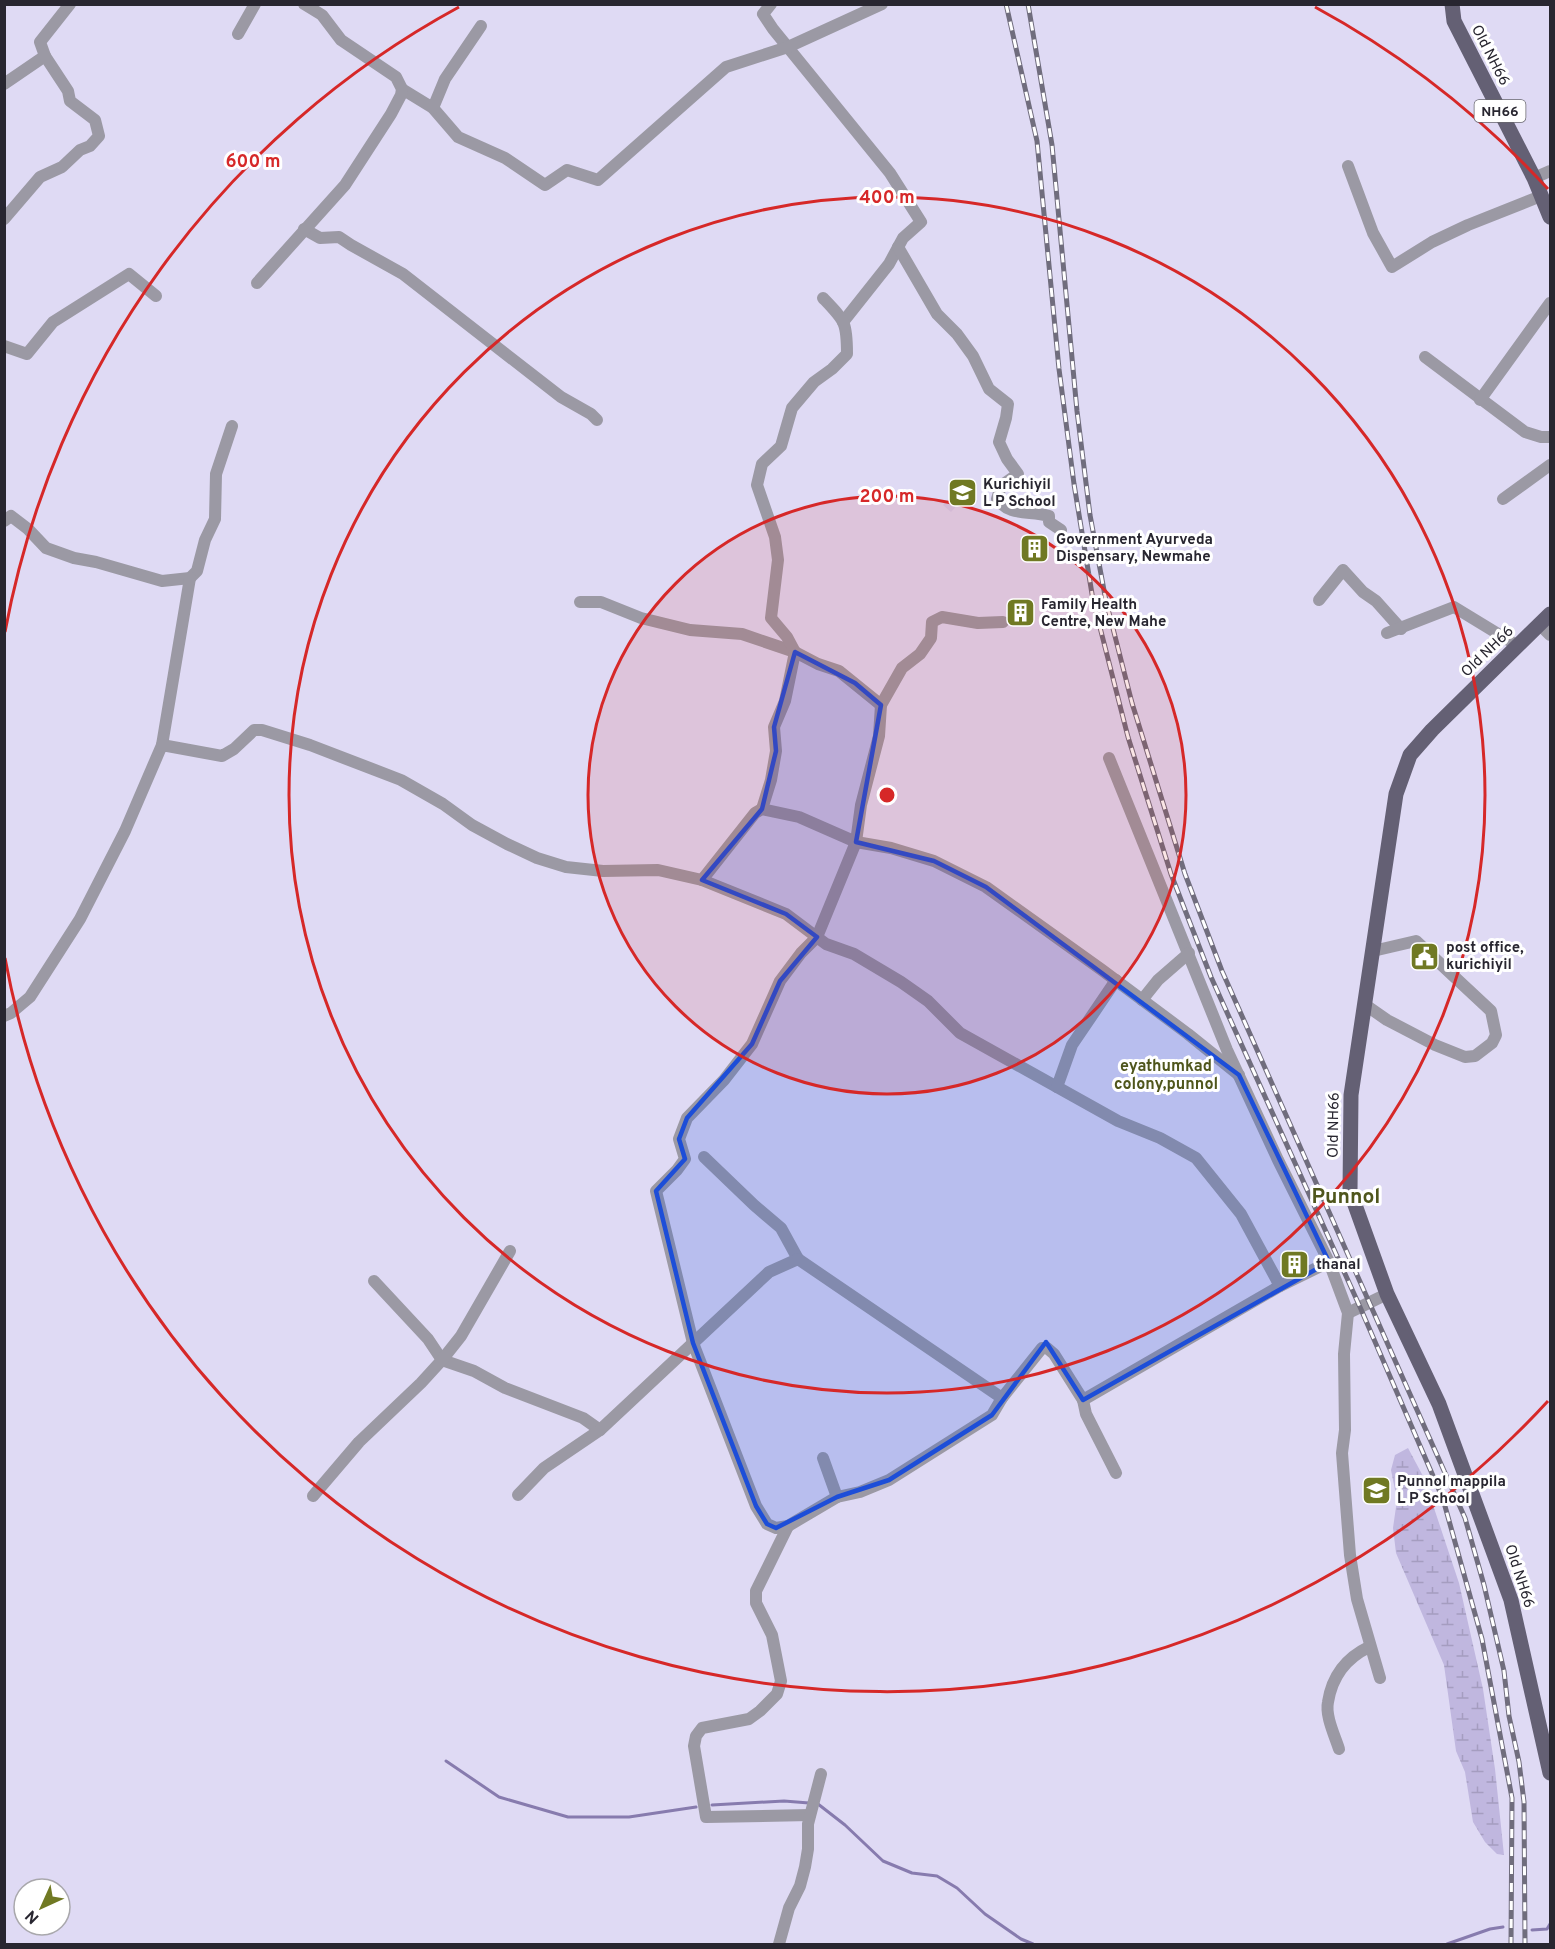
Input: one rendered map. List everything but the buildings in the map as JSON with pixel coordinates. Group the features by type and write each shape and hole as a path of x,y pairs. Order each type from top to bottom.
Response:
{"main road":[{"name":"Old NH66","path":"1452,4 1455,21 1534,178 1551,217"},
{"name":"Old NH66","path":"1547,624 1518,646 1432,730 1410,755 1396,794 1351,1095 1350,1191 1388,1294 1438,1404 1511,1600 1551,1773"}],"street":[{"path":"4,219 40,177 62,167 80,150 90,146 99,136 95,120 70,101 68,91 45,56 40,42 70,4"},
{"path":"238,34 255,4"},
{"path":"304,4 322,15 341,40 396,77 402,89 433,108 458,137 505,158 545,185 567,170 598,180 726,67 788,47 882,4"},
{"path":"771,4 763,14 890,173 921,222 903,237 889,264 843,322"},
{"path":"433,108 445,79 480,26"},
{"path":"4,84 45,56"},
{"path":"257,282 345,185 391,114 402,89"},
{"path":"1348,166 1373,233 1392,267 1432,242 1541,196"},
{"path":"1534,178 1551,171"},
{"path":"304,229 320,238 339,237 403,274 561,397 591,414 597,420"},
{"path":"898,247 937,314 957,334 990,389 1008,404 999,442 1007,459 1018,474 1000,486 997,499 1010,511 1036,512 1049,516 1049,522 1061,530"},
{"path":"4,346 27,354 53,322 129,274 156,296"},
{"path":"762,809 771,780 776,751 774,728 785,701 795,652 787,637 771,618 778,560 775,537 757,485 762,464 781,446 792,408 814,382 847,354 847,328 824,298"},
{"path":"1480,400 1551,303"},
{"path":"1425,357 1525,432 1541,437 1551,437"},
{"path":"4,521 11,516 28,529 46,548 74,558 162,581 190,578 197,572 205,540 215,519 216,474 232,426"},
{"path":"1503,499 1551,465"},
{"path":"1319,600 1343,570 1363,592 1376,601 1401,629"},
{"path":"4,1016 30,997 80,919 125,831 162,745 190,578"},
{"path":"580,602 601,602 641,618 690,630 742,634 795,652 818,664 839,671 881,705"},
{"path":"1387,633 1454,607 1518,646"},
{"path":"1003,622 978,623 942,617 932,622 931,638 920,654 902,668 881,705 879,736 861,805 856,842 817,937 801,953 780,981 752,1044 724,1080 687,1118 679,1139 685,1159 656,1191 693,1343 756,1506 767,1524 776,1528 788,1526 837,1497 861,1492 889,1480 992,1415 1002,1398 1042,1348 1047,1348 1054,1354 1083,1400 1086,1414 1116,1473"},
{"path":"162,745 222,756 234,749 249,733 262,730 401,780 443,804 481,830 537,858 566,867 603,871 658,870 702,880 786,914 826,944 854,954 901,982 928,1001 960,1033 1005,1060 1118,1121 1160,1138 1196,1158 1241,1214 1280,1286"},
{"path":"1109,758 1239,1075 1329,1262 1348,1313 1344,1354 1345,1430 1342,1453 1344,1488 1350,1555 1357,1599 1380,1678"},
{"path":"702,880 755,813 762,809 799,817 856,842 891,848 934,861 986,887 1116,980 1239,1075"},
{"path":"1364,1004 1387,1020 1435,1045 1465,1057 1475,1056 1492,1043 1496,1035 1491,1011 1416,941 1373,951"},
{"path":"1142,1000 1158,980 1189,953"},
{"path":"1057,1087 1072,1045 1116,980"},
{"path":"704,1157 781,1228 798,1259 1002,1398"},
{"path":"313,1496 359,1442 442,1360 461,1336 510,1251"},
{"path":"518,1495 544,1468 600,1430 769,1272 798,1259"},
{"path":"1083,1400 1280,1286 1329,1262"},
{"path":"374,1281 428,1339 442,1360 474,1371 505,1388 583,1418 600,1430"},
{"path":"1348,1313 1388,1294"},
{"path":"823,1458 837,1497"},
{"path":"788,1526 756,1591 756,1604 772,1635 781,1681 777,1694 760,1712 748,1719 702,1728 696,1736 694,1746 706,1817 812,1807"},
{"path":"1339,1749 1327,1703 1334,1681 1347,1660 1370,1647"},
{"path":"779,1944 789,1908 800,1886 805,1867 808,1824 821,1774"}],"highlighted area":[{"path":"795,652 855,683 881,705 856,842 934,861 986,887 1239,1075 1329,1262 1083,1400 1046,1342 992,1415 889,1480 837,1497 776,1528 767,1524 756,1506 693,1343 656,1191 685,1159 679,1139 687,1118 752,1044 780,981 817,937 786,914 702,880 762,809 776,751 774,727"}],"shaded area":[{"name":"Kurichiyil L P School","path":"961,486 978,501 970,510 961,501 951,512 943,505"}],"green space":[{"path":"1408,1448 1424,1478 1459,1583 1483,1689 1495,1769 1504,1855 1497,1854 1485,1842 1473,1822 1465,1772 1456,1751 1444,1665 1396,1553 1393,1528 1397,1500 1391,1470 1395,1455"}],"waterway":[{"path":"446,1761 499,1797 568,1817 629,1817 696,1807"},
{"path":"712,1805 784,1801 809,1803"},
{"path":"818,1804 845,1825 883,1861 912,1873 937,1876 957,1888 985,1914 1021,1939 1033,1944"},
{"path":"1532,1930 1547,1929 1550,1924"},
{"path":"1447,1944 1490,1929 1503,1927"}],"railway":[{"path":"1006,4 1037,141 1059,369 1074,484 1093,600 1128,737 1171,874 1211,977 1360,1307 1443,1499 1482,1639 1512,1798 1511,1944"},
{"path":"1028,4 1052,145 1077,411 1090,515 1106,601 1132,703 1185,874 1222,971 1465,1518 1484,1585 1504,1671 1509,1716 1519,1762 1524,1802 1525,1944"}],"place":[{"name":"Kurichiyil L P School","path":"962,493"},
{"name":"Government Ayurveda Dispensary, Newmahe","path":"1035,548"},
{"name":"Family Health Centre, New Mahe","path":"1020,613"},
{"name":"post office, kurichiyil","path":"1425,956"},
{"name":"thanal","path":"1295,1264"},
{"name":"Punnol mappila L P School","path":"1376,1490"}],"district":[{"name":"eyathumkad colony,punnol","path":"1166,1074"},
{"name":"Punnol","path":"1346,1196"}]}
